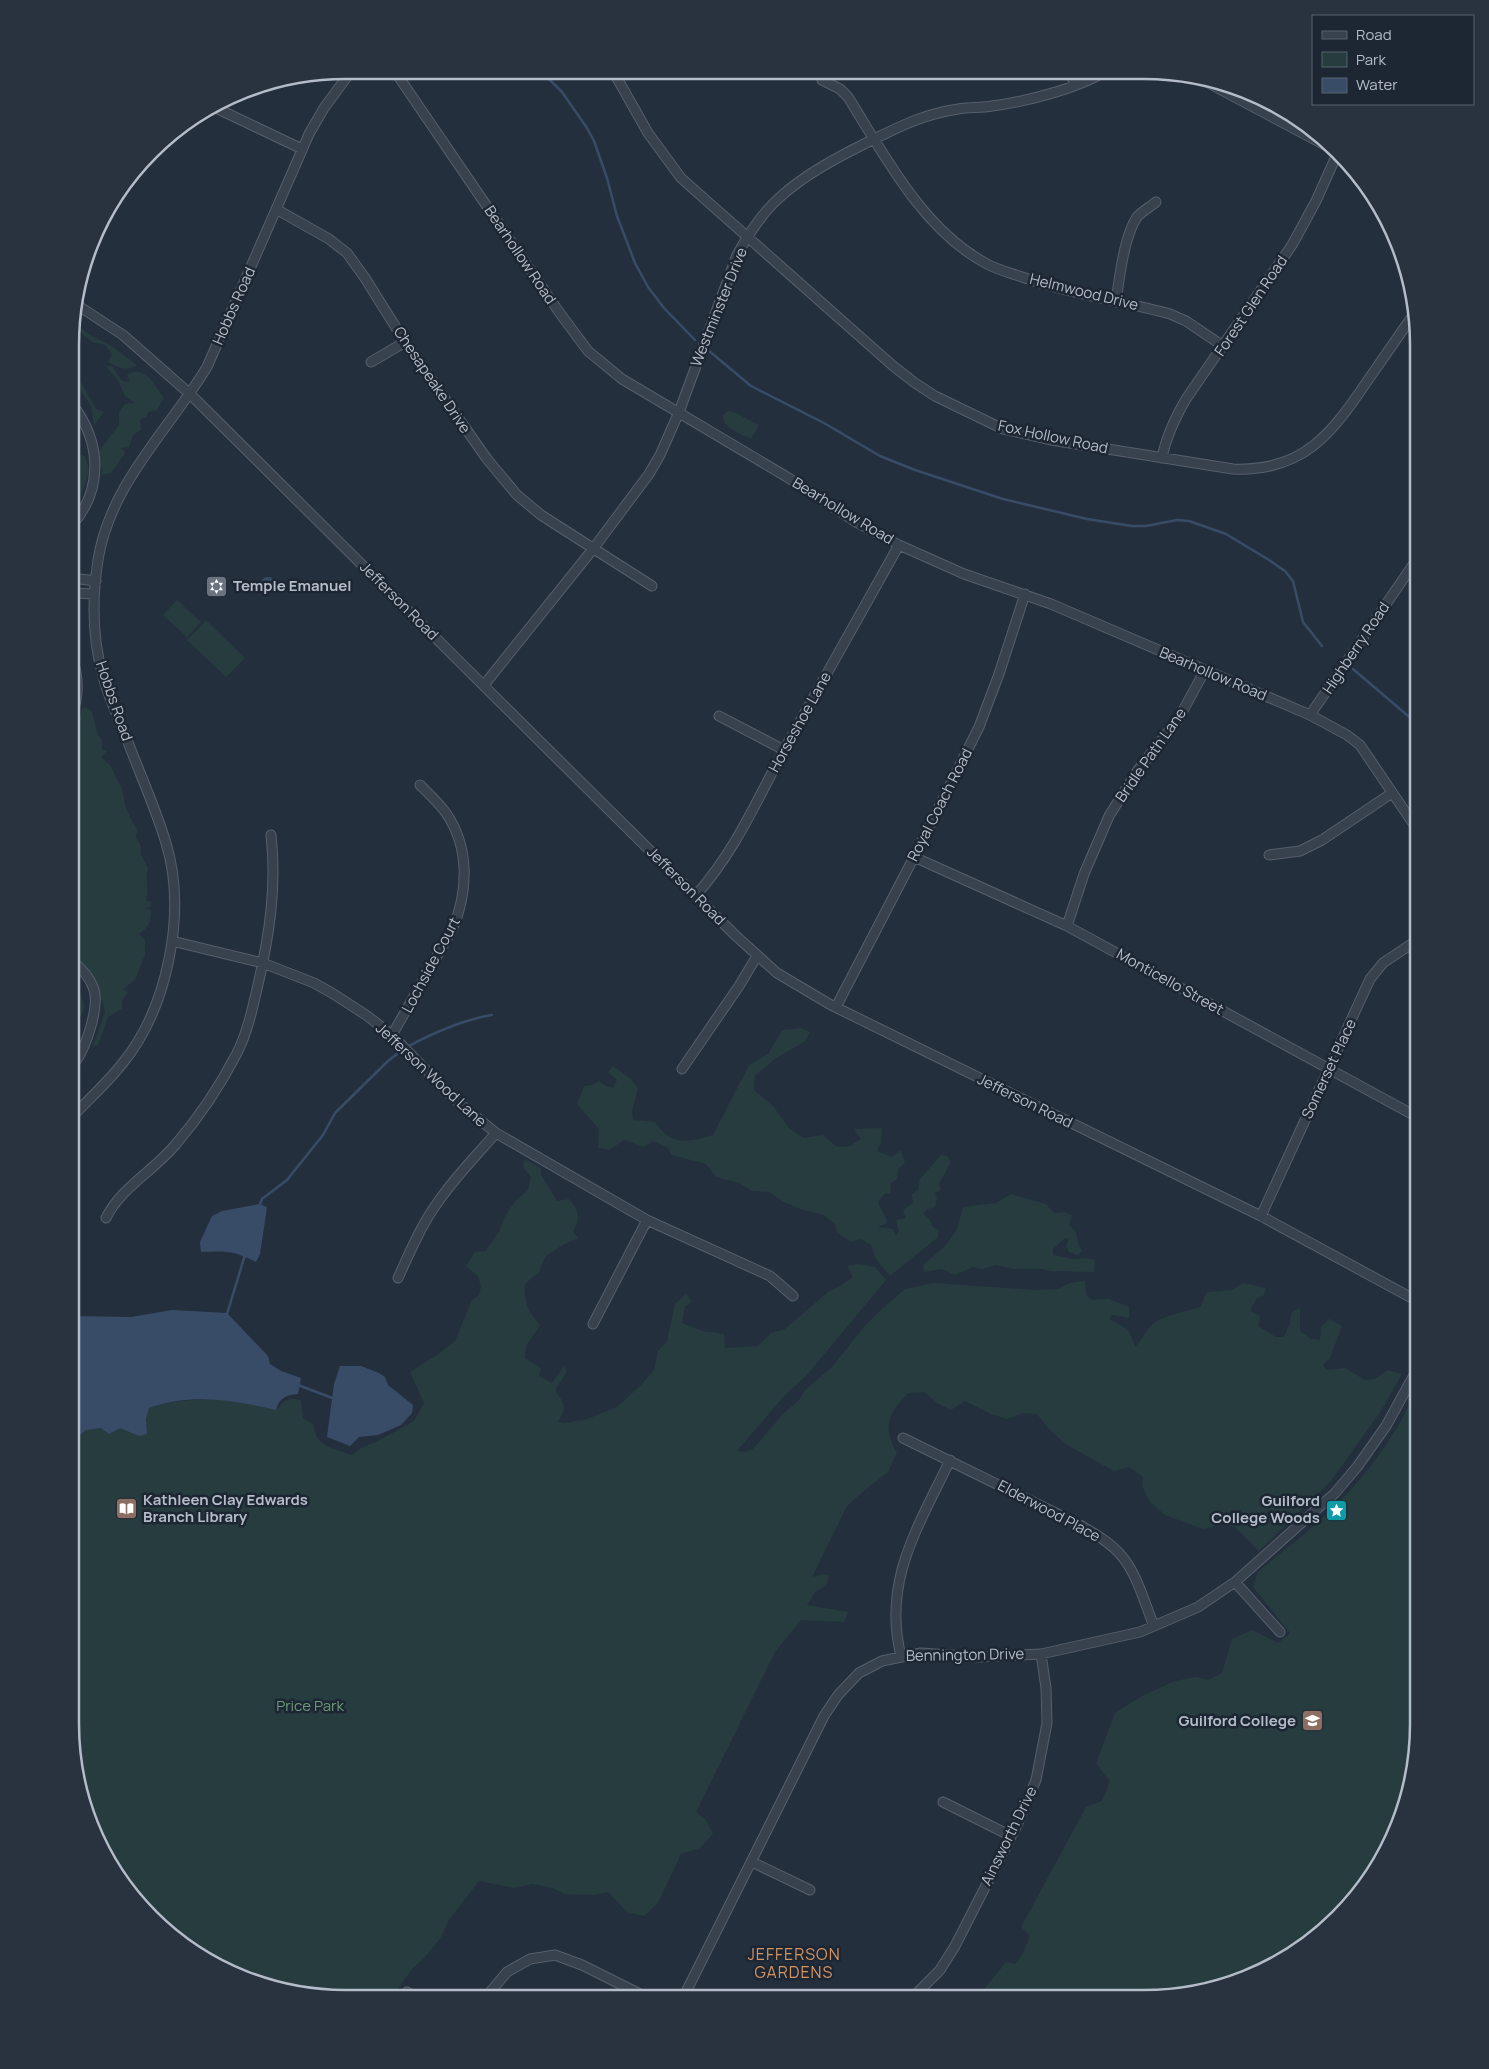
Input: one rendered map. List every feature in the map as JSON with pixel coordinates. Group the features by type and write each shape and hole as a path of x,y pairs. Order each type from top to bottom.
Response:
{"street":[{"name":"Hobbs Road","path":"79,1110 123,1063 142,1034 162,986 172,941 175,890 166,844 103,676 95,638 94,594 102,542 125,484 138,463 190,394 213,353 302,149 324,108 345,79"},
{"name":"Bearhollow Road","path":"400,79 559,312 588,351 622,379 787,477 856,522 899,545 964,574 1051,604 1310,715 1347,735 1360,745 1410,819"},
{"name":"Fox Hollow Road","path":"618,79 648,133 681,178 892,365 935,396 1003,429 1051,440 1233,469 1253,470 1296,457 1322,439 1335,426 1409,321"},
{"path":"1073,79 1075,85"},
{"name":"Westminster Drive","path":"484,685 593,549 649,474 660,455 679,412 736,255 747,237 778,199 796,184 845,154 899,125 924,116 959,109 993,106 1075,85 1088,79"},
{"name":"Helmwood Drive","path":"822,80 840,89 848,97 902,183 918,204 935,224 969,253 988,264 1055,289 1170,314 1186,321 1224,346"},
{"path":"1224,91 1310,137"},
{"path":"220,110 302,149"},
{"path":"1280,121 1282,117"},
{"name":"Forest Glen Road","path":"1162,458 1172,424 1186,399 1292,245 1307,220 1335,160"},
{"path":"1116,302 1120,269 1131,231 1137,217 1156,202"},
{"name":"Chesapeake Drive","path":"276,209 329,239 347,253 405,342 487,459 517,495 541,515 652,586"},
{"name":"Jefferson Road","path":"81,308 123,335 190,394 757,956 777,973 836,1008 1261,1216 1410,1297"},
{"path":"371,362 405,342"},
{"path":"79,416 91,437 96,470 90,496 79,517"},
{"name":"Horseshoe Lane","path":"696,895 715,874 737,838 899,545"},
{"name":"Highberry Road","path":"1310,715 1410,569"},
{"path":"79,579 96,581"},
{"path":"79,593 94,594"},
{"name":"Royal Coach Road","path":"836,1008 979,727 999,674 1024,594"},
{"name":"Bridle Path Lane","path":"1067,926 1084,874 1109,816 1138,770 1179,718 1205,670"},
{"path":"719,716 784,750"},
{"name":"Lochside Court","path":"392,1036 453,928 459,915 465,881 464,862 458,836 446,813 420,785"},
{"path":"1269,855 1300,851 1322,840 1392,794"},
{"path":"106,1218 115,1202 174,1147 202,1111 237,1053 247,1030 264,963 273,888 274,857 271,835"},
{"name":"Monticello Street","path":"914,857 1067,926 1410,1113"},
{"name":"Jefferson Wood Lane","path":"172,941 264,963 332,993 366,1015 392,1036 454,1099 496,1133 647,1220"},
{"name":"Somerset Place","path":"1261,1216 1370,980 1383,963 1410,945"},
{"path":"682,1069 739,986 757,956"},
{"path":"79,967 94,988 95,1011 86,1042 79,1054"},
{"path":"398,1278 436,1204 452,1182 496,1133"},
{"path":"593,1324 647,1220 770,1276 793,1296"},
{"name":"Bennington Drive","path":"687,1990 824,1716 838,1695 859,1673 882,1661 921,1653 979,1657 1041,1654 1140,1632 1198,1607 1235,1582 1335,1493 1357,1467 1386,1426 1410,1381"},
{"name":"Elderwood Place","path":"903,1438 1099,1536 1119,1553 1129,1567 1154,1626"},
{"path":"901,1656 896,1635 895,1601 904,1558 950,1460"},
{"path":"1235,1582 1280,1632"},
{"name":"Ainsworth Drive","path":"920,1990 940,1970 955,1946 1018,1823 1036,1780 1047,1723 1046,1688 1041,1654"},
{"path":"943,1802 1011,1836"},
{"path":"752,1862 810,1890"},
{"path":"492,1990 507,1972 530,1959 555,1955 582,1965 632,1990"}],"green space":[{"path":"79,326 137,365 122,368 108,362 112,354 105,345 92,342 79,331"},
{"path":"106,366 112,366 122,381 130,382 127,374 137,371 149,377 164,398 157,410 148,412 147,416 140,420 141,430 133,435 129,447 120,448 126,452 111,473 101,475 103,470 97,463 99,451 119,425 119,413 125,404 135,403 125,396 118,381"},
{"path":"79,381 96,409 104,412 94,425 91,405 79,389"},
{"path":"728,411 734,412 759,425 751,439 733,430 726,424 723,415"},
{"path":"79,454 85,456 88,464 86,480 79,500"},
{"path":"177,600 201,622 187,637 163,615"},
{"path":"206,620 245,658 226,677 187,640"},
{"path":"83,706 92,711 97,733 102,740 102,749 107,751 101,757 110,765 122,789 126,809 137,830 136,837 141,846 141,855 148,868 146,900 151,902 150,907 144,908 151,910 151,918 149,924 139,934 145,940 145,955 135,980 123,989 128,992 122,1000 122,1009 108,1017 98,1045 93,1046 105,1012 95,979 79,962 79,720"},
{"path":"79,994 84,1003 79,1018"},
{"path":"801,1028 810,1032 804,1042 776,1058 755,1076 754,1090 773,1106 789,1128 803,1138 823,1135 837,1147 850,1146 861,1139 854,1129 882,1128 881,1143 877,1151 892,1157 901,1150 905,1163 898,1169 897,1179 891,1183 890,1193 884,1194 878,1202 887,1223 878,1227 893,1229 896,1236 899,1231 896,1220 906,1218 903,1210 913,1203 912,1194 918,1190 920,1179 941,1155 947,1156 951,1162 939,1184 941,1190 935,1193 937,1198 935,1207 923,1213 930,1220 933,1227 939,1230 937,1238 890,1276 876,1259 871,1245 861,1239 851,1242 837,1233 835,1224 824,1215 803,1210 784,1202 769,1192 752,1191 739,1183 716,1177 706,1164 671,1155 668,1148 653,1141 644,1147 624,1140 609,1150 598,1148 599,1129 577,1104 584,1086 593,1085 599,1081 613,1088 617,1080 608,1072 613,1066 631,1079 638,1089 632,1111 633,1120 655,1122 661,1130 674,1139 688,1141 713,1135 749,1065 768,1054 782,1030"},
{"name":"Price Park","path":"524,1159 541,1168 541,1174 557,1201 569,1199 578,1214 573,1232 578,1238 561,1246 545,1257 539,1272 525,1284 527,1306 540,1325 526,1346 525,1358 541,1368 539,1376 552,1383 564,1366 567,1371 555,1390 564,1406 558,1422 564,1423 587,1419 617,1407 641,1385 654,1370 658,1351 667,1341 675,1304 686,1294 692,1301 685,1307 682,1323 703,1331 724,1334 725,1348 758,1346 771,1333 785,1329 828,1292 853,1277 847,1266 859,1264 875,1267 886,1280 806,1376 785,1395 737,1451 744,1452 753,1449 783,1414 799,1400 805,1390 832,1367 863,1328 905,1289 934,1283 1037,1290 1058,1289 1070,1283 1085,1281 1086,1295 1093,1300 1109,1299 1129,1307 1129,1318 1112,1315 1109,1319 1129,1332 1135,1347 1149,1328 1159,1320 1200,1307 1207,1292 1232,1290 1243,1283 1266,1288 1264,1295 1256,1299 1250,1311 1260,1316 1258,1326 1276,1337 1284,1337 1290,1323 1291,1313 1300,1308 1300,1331 1311,1339 1320,1340 1321,1327 1329,1319 1342,1326 1330,1358 1323,1365 1326,1370 1345,1368 1365,1380 1375,1379 1388,1370 1402,1374 1381,1411 1331,1481 1259,1551 1235,1527 1222,1524 1203,1529 1165,1515 1150,1502 1142,1486 1143,1477 1129,1467 1114,1471 1065,1444 1037,1414 1023,1413 1007,1419 991,1414 965,1401 951,1410 937,1403 924,1392 908,1393 896,1408 889,1421 892,1444 897,1453 888,1472 847,1506 812,1577 823,1574 829,1575 826,1586 815,1592 807,1605 848,1612 844,1622 801,1620 775,1652 696,1812 706,1820 713,1834 700,1848 681,1854 658,1903 644,1916 627,1912 608,1892 594,1895 564,1894 553,1888 532,1884 514,1888 479,1881 449,1920 440,1939 412,1969 397,1990 328,1990 293,1985 259,1976 227,1963 197,1945 169,1924 145,1900 114,1857 93,1810 84,1776 79,1741 79,1436 86,1430 120,1427 139,1436 147,1433 146,1419 149,1408 181,1401 229,1401 277,1410 287,1400 293,1399 301,1400 303,1418 314,1425 315,1432 322,1442 327,1446 352,1455 361,1448 414,1421 424,1403 410,1372 455,1341 472,1300 479,1295 481,1287 478,1276 466,1266 475,1252 485,1251 499,1232 505,1216 515,1201 528,1190 531,1177 523,1167"},
{"path":"1011,1194 1046,1204 1054,1213 1064,1212 1072,1215 1069,1225 1076,1232 1082,1251 1078,1255 1069,1252 1066,1246 1069,1239 1065,1238 1053,1249 1053,1255 1073,1259 1087,1258 1095,1260 1094,1272 1014,1269 996,1265 982,1269 973,1267 955,1275 942,1269 924,1272 923,1265 947,1244 957,1229 963,1207 996,1203"},
{"name":"Guilford College","path":"1410,1404 1410,1741 1401,1793 1390,1826 1375,1857 1355,1886 1320,1924 1292,1945 1262,1963 1213,1981 1161,1990 983,1990 1006,1962 1015,1964 1022,1955 1030,1936 1021,1927 1086,1807 1102,1801 1110,1782 1096,1763 1115,1713 1142,1696 1175,1681 1196,1677 1208,1680 1222,1673 1232,1639 1252,1630 1278,1643 1290,1633 1253,1587 1258,1572 1308,1531 1349,1492 1383,1449"}],"water":[{"path":"268,577 276,585 268,593 260,585"},
{"path":"260,1204 267,1207 260,1254 256,1262 229,1252 201,1252 200,1242 212,1216 222,1211"},
{"path":"172,1310 227,1313 268,1356 270,1364 281,1371 301,1378 298,1394 284,1398 276,1410 244,1403 197,1399 165,1403 149,1408 146,1419 147,1434 139,1436 120,1428 109,1434 101,1428 86,1430 79,1436 79,1316 131,1317"},
{"path":"340,1366 361,1366 379,1373 385,1377 388,1385 413,1405 412,1413 401,1425 378,1435 359,1437 350,1446 327,1437 334,1384"}],"waterway":[{"path":"549,79 562,92 594,141 607,178 617,216 635,263 648,287 664,308 695,340"},
{"path":"708,350 751,386 824,423 880,456 915,470 1003,499 1087,519 1132,526 1146,526 1177,520 1189,521 1226,534 1285,571 1293,581 1303,622 1322,646"},
{"path":"1353,669 1410,718"},
{"path":"407,1047 448,1028 492,1015"},
{"path":"259,1207 262,1199 287,1180 323,1135 335,1113 388,1061 402,1050"},
{"path":"227,1314 245,1255"},
{"path":"298,1385 335,1399"}],"place":[{"name":"Temple Emanuel","path":"217,586"},
{"name":"Kathleen Clay Edwards Branch Library","path":"127,1509"},
{"name":"Guilford College Woods","path":"1336,1510"},
{"name":"Guilford College","path":"1312,1721"}],"district":[{"name":"JEFFERSON GARDENS","path":"794,1963"}]}
